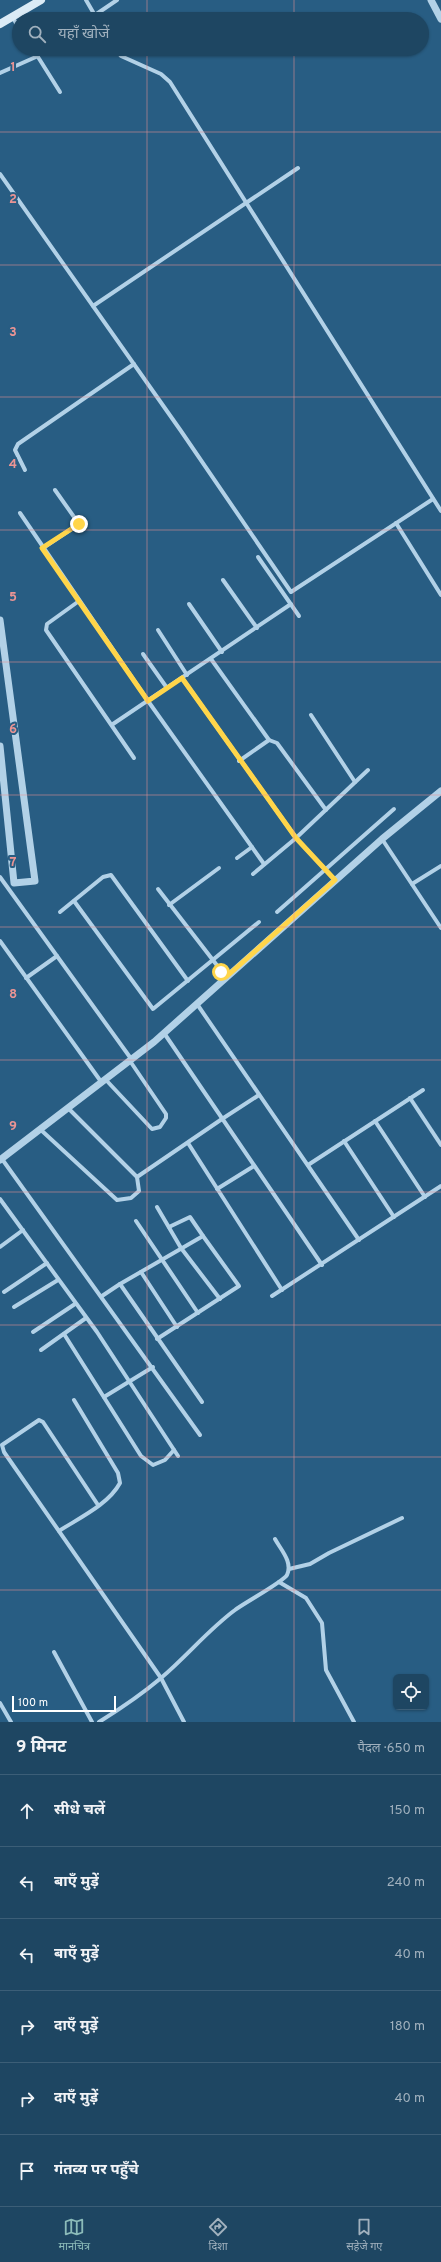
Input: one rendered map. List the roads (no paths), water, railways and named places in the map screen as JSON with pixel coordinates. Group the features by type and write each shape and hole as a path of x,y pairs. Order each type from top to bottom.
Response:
{"main road":[{"path":"22,12 41,0"},
{"path":"0,24 12,18"}],"street":[{"path":"86,0 93,12"},
{"path":"102,12 117,0"},
{"path":"431,0 441,19"},
{"path":"0,73 38,56 60,92"},
{"path":"121,56 161,74 170,82 441,511"},
{"path":"94,306 298,168"},
{"path":"0,174 94,306 291,592 433,499"},
{"path":"25,470 16,450 18,444 134,364"},
{"path":"42,548 79,524 56,490"},
{"path":"20,512 42,548 148,701 264,864"},
{"path":"396,523 441,595"},
{"path":"258,557 300,616"},
{"path":"223,580 257,628"},
{"path":"79,601 47,624 46,630 113,724 134,758"},
{"path":"189,604 222,652"},
{"path":"113,724 222,652 291,604"},
{"path":"0,620 35,882 14,884 0,746"},
{"path":"158,630 187,675"},
{"path":"144,654 167,688"},
{"path":"211,659 269,740 277,743 326,810"},
{"path":"182,678 239,761 296,838 335,880"},
{"path":"310,715 355,782"},
{"path":"239,761 269,740"},
{"path":"253,874 296,838 368,770"},
{"path":"200,1434 102,1296 1,1160 104,1082 164,1033 335,880 441,791"},
{"path":"277,912 394,809"},
{"path":"382,839 441,928"},
{"path":"237,858 252,846"},
{"path":"412,884 441,866"},
{"path":"170,905 219,868"},
{"path":"60,912 103,878 111,875 188,981"},
{"path":"0,877 131,1060 166,1114 166,1118 160,1127 152,1129 104,1082 0,941"},
{"path":"158,889 212,961 226,977"},
{"path":"74,902 153,1009 260,922"},
{"path":"26,978 57,956"},
{"path":"197,1004 359,1240"},
{"path":"164,1033 322,1265"},
{"path":"308,1165 423,1090"},
{"path":"137,1177 259,1095"},
{"path":"410,1098 441,1145"},
{"path":"41,1130 117,1200 131,1198 139,1191 137,1177 69,1109"},
{"path":"376,1121 425,1197"},
{"path":"344,1141 394,1217"},
{"path":"188,1143 282,1290"},
{"path":"217,1189 254,1166"},
{"path":"272,1296 322,1265 441,1186"},
{"path":"0,1199 75,1304 97,1332 178,1456"},
{"path":"157,1207 182,1248 220,1299"},
{"path":"157,1339 239,1286 190,1217 169,1227"},
{"path":"136,1221 198,1313"},
{"path":"0,1247 23,1230"},
{"path":"102,1296 161,1259 203,1236"},
{"path":"4,1292 47,1263"},
{"path":"141,1272 176,1327"},
{"path":"14,1307 58,1280"},
{"path":"120,1284 202,1402"},
{"path":"33,1332 75,1304"},
{"path":"41,1350 86,1318"},
{"path":"64,1334 141,1456 149,1464 159,1463 174,1450"},
{"path":"104,1397 152,1367"},
{"path":"59,1531 115,1492 120,1483 118,1473 74,1400"},
{"path":"98,1505 43,1422 39,1420 32,1423 2,1445 2,1448 161,1678 184,1722"},
{"path":"289,1569 310,1564 329,1552 402,1518"},
{"path":"99,1722 161,1678 198,1644 217,1623 248,1600 285,1578 289,1569 289,1562 275,1539"},
{"path":"279,1582 306,1598 322,1623 326,1670 354,1722"},
{"path":"54,1652 92,1722"},
{"path":"0,1703 11,1722"}]}
